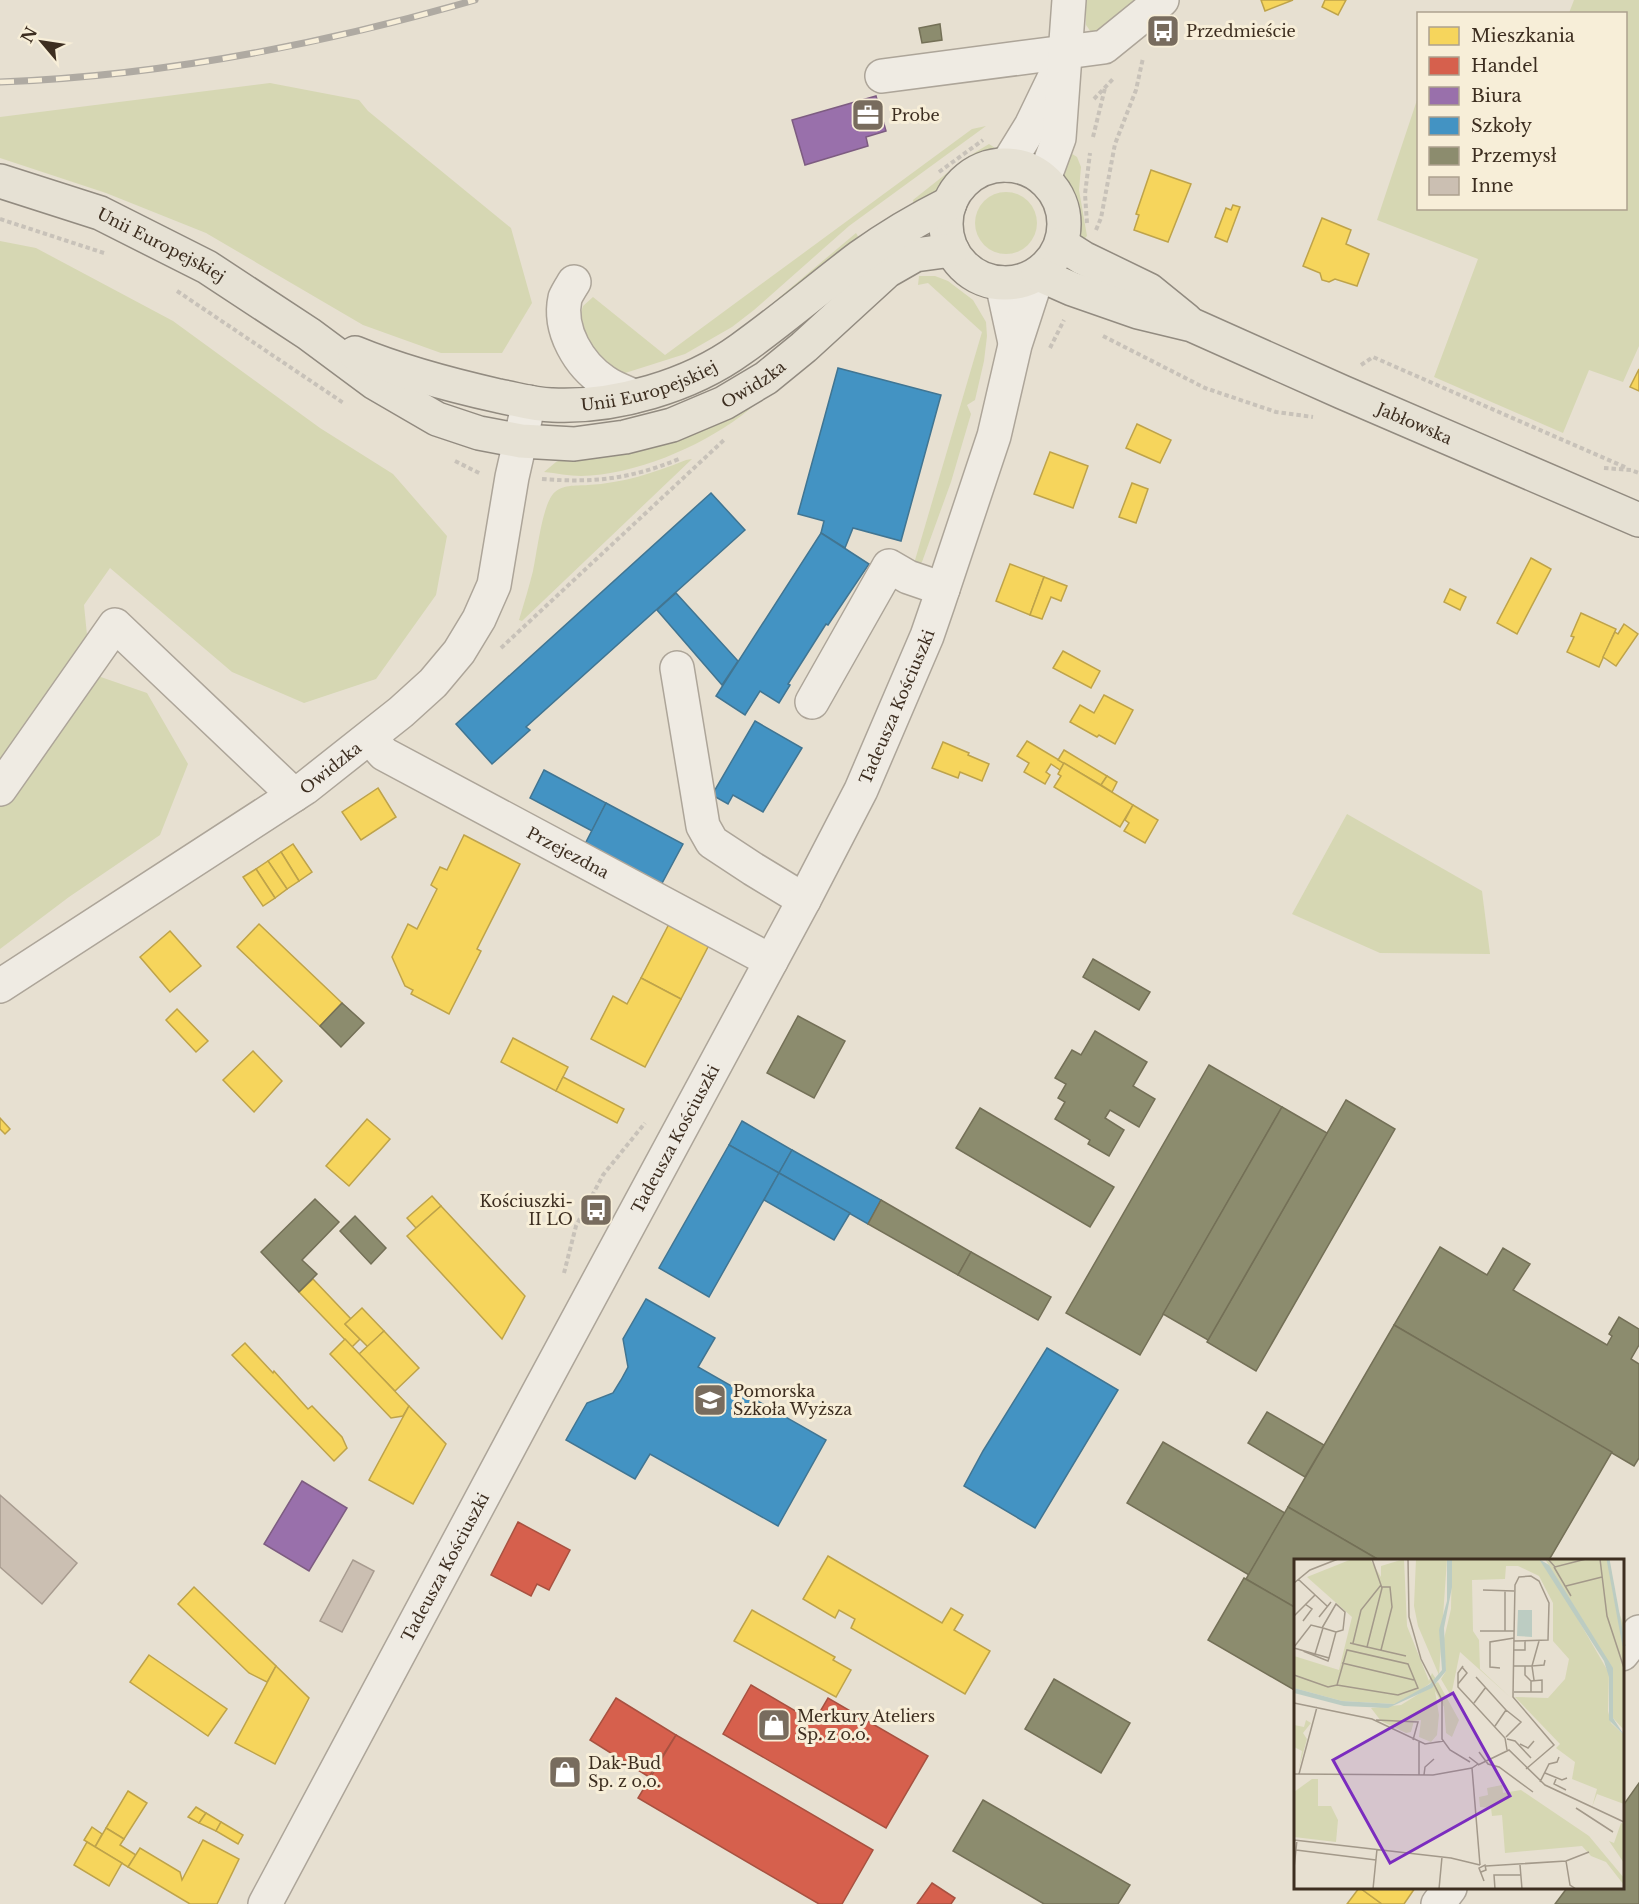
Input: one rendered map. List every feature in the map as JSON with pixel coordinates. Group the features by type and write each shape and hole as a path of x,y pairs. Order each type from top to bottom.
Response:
{"main road":[{"path":"1007,165 1027,169 1044,179 1055,192 1063,209 1065,226 1061,244 1052,261 1038,274 1015,283 987,281 960,263 952,250 947,234 942,189 958,187 972,175 989,167 1007,165"},
{"name":"Unii Europejskiej","path":"0,181 100,213 207,267 309,334 375,383 437,419 479,433 521,441"},
{"name":"Unii Europejskiej","path":"309,334 383,365 456,387 529,402 551,405 590,404 649,393 703,371 740,351 860,257 908,225 942,189"},
{"name":"Jabłowska","path":"1061,244 1083,258 1149,290 1192,325"},
{"name":"Owidzka","path":"521,441 574,444 625,437 672,425 724,403 766,378 804,347 887,271 915,255 952,250"},
{"name":"Jabłowska","path":"1038,274 1138,312 1192,325 1347,382 1639,520"}],"street":[{"path":"1044,179 1059,138 1069,0"},
{"path":"882,76 1066,52 1111,60 1162,0"},
{"path":"1007,165 1031,126 1066,52"},
{"name":"Tadeusza Kościuszki","path":"265,1904 861,790 927,636 994,436 1015,345 1038,274"},
{"path":"574,282 566,296 564,313 569,340 585,366 605,383 634,396"},
{"name":"Tadeusza Kościuszki","path":"1002,283 1015,345"},
{"name":"Owidzka","path":"0,986 294,795 370,738 433,683 459,652 494,585 512,477 529,402"},
{"path":"812,702 888,566 909,577 943,589"},
{"path":"0,789 115,625 294,795"},
{"path":"677,668 703,826 712,842 753,870 804,900"},
{"name":"Przejezdna","path":"370,738 384,754 771,961"},
{"path":"1624,1653 1639,1632"},
{"path":"1438,1904 1449,1889"}],"path":[{"path":"1093,236 1101,218 1115,144 1136,90 1144,56"},
{"path":"1093,139 1111,60"},
{"path":"1090,108 1094,99 1105,88 1111,60"},
{"path":"942,189 986,138"},
{"path":"0,219 105,254"},
{"path":"174,288 327,393 355,409"},
{"path":"1101,335 1205,388 1276,412 1330,419 1347,382 1372,357 1631,470 1639,478"}],"green space":[{"path":"1086,0 1139,0 1099,31 1091,32 1086,25"},
{"path":"1574,0 1639,0 1639,346 1623,382 1589,370 1563,433 1434,377 1478,259 1377,220 1417,100 1417,210 1627,210 1627,12 1569,12"},
{"path":"270,83 359,100 368,111 511,228 532,303 502,353 441,353 363,325 206,233 106,193 0,158 0,117"},
{"path":"986,126 849,226 732,327 685,354 622,374 604,365 585,336 581,313 583,306 593,297 665,355 972,129"},
{"path":"989,144 995,148 1001,145 999,153 968,167 947,186 914,207 913,200 966,158"},
{"path":"1066,150 1077,157 1081,167 1079,190 1087,236 1082,241 1064,176"},
{"path":"1000,192 1012,192 1028,201 1035,211 1037,223 1035,235 1028,245 1012,254 1000,254 989,249 980,240 975,229 975,217 980,206 989,197"},
{"path":"856,233 859,238 741,339 697,358 736,334"},
{"path":"0,241 36,248 173,321 320,428 393,474 447,536 436,595 376,679 304,703 232,672 110,568 84,605 88,645 69,666 147,693 188,764 160,835 69,897 0,949"},
{"path":"919,276 935,276 948,281 973,300 986,322 987,336 975,400 967,405 971,414 951,482 922,562 913,567 982,332 928,283 918,285"},
{"path":"779,383 724,428 665,458 622,471 601,474 576,476 544,472 556,462 567,457"},
{"path":"692,459 522,621 519,620 533,571 543,519 553,494 565,487 601,484 638,477"},
{"path":"1347,814 1482,891 1490,954 1380,953 1292,914"}],"building: Mieszkania":[{"path":"1261,0 1293,0 1265,11"},
{"path":"1325,0 1346,0 1338,15 1322,7"},
{"path":"1151,170 1191,184 1168,242 1134,230 1139,215 1136,214"},
{"path":"1233,205 1240,207 1227,242 1215,237 1226,208 1231,210"},
{"path":"1322,218 1351,230 1346,244 1369,254 1357,286 1335,279 1329,282 1322,280 1320,273 1303,266"},
{"path":"1639,369 1639,391 1630,387"},
{"path":"1137,424 1171,440 1160,463 1126,448"},
{"path":"1050,452 1088,466 1073,508 1034,494"},
{"path":"1132,483 1148,489 1136,523 1119,517"},
{"path":"1531,558 1551,569 1517,634 1497,623"},
{"path":"1010,564 1044,577 1030,615 996,601"},
{"path":"1044,577 1067,586 1061,601 1051,597 1042,619 1030,615"},
{"path":"1450,589 1466,597 1460,610 1444,602"},
{"path":"1581,613 1616,629 1599,667 1567,652"},
{"path":"1624,624 1638,634 1616,666 1603,657 1615,632 1618,634"},
{"path":"1063,651 1100,671 1091,688 1053,668"},
{"path":"1104,695 1133,710 1115,744 1070,722 1080,705 1094,713"},
{"path":"1027,741 1064,763 1060,770 1051,764 1046,772 1050,775 1045,784 1024,772 1029,763 1017,756"},
{"path":"943,742 989,764 982,781 960,772 958,778 932,768"},
{"path":"1064,750 1107,776 1101,785 1058,760"},
{"path":"1064,763 1133,805 1120,827 1054,787 1061,776 1058,774"},
{"path":"1107,776 1117,782 1112,792 1101,785"},
{"path":"378,788 396,817 361,840 342,812"},
{"path":"1133,805 1158,820 1145,843 1124,831 1129,823 1125,820"},
{"path":"464,835 520,864 477,949 481,951 449,1014 411,994 413,990 405,986 392,957 408,924 417,929 437,889 431,885 440,867 447,870"},
{"path":"293,844 312,872 299,881 281,852"},
{"path":"281,852 299,881 287,889 268,861"},
{"path":"268,861 287,889 275,898 256,869"},
{"path":"256,869 275,898 263,906 243,877"},
{"path":"259,924 342,1003 320,1026 237,947"},
{"path":"669,924 709,945 681,999 641,978"},
{"path":"170,931 201,966 170,992 140,957"},
{"path":"641,978 681,999 645,1067 591,1039 613,996 627,1004"},
{"path":"177,1009 208,1041 196,1052 166,1020"},
{"path":"513,1038 568,1067 556,1091 501,1062"},
{"path":"253,1051 282,1081 254,1112 223,1080"},
{"path":"563,1077 624,1109 617,1123 556,1091"},
{"path":"0,1118 10,1129 5,1134 0,1129"},
{"path":"367,1119 390,1139 349,1186 326,1166"},
{"path":"432,1196 441,1206 416,1228 407,1218"},
{"path":"441,1206 525,1296 502,1339 407,1236"},
{"path":"313,1279 351,1319 345,1324 360,1339 352,1347 299,1292"},
{"path":"362,1308 384,1331 368,1347 345,1324"},
{"path":"384,1331 419,1368 395,1391 359,1354"},
{"path":"345,1339 409,1406 403,1416 391,1418 330,1354"},
{"path":"245,1343 308,1409 312,1406 342,1437 347,1448 334,1461 232,1355"},
{"path":"409,1406 446,1444 413,1504 369,1480"},
{"path":"828,1556 942,1623 951,1608 963,1615 954,1630 990,1651 965,1694 851,1628 855,1619 839,1610 835,1618 803,1599"},
{"path":"194,1587 276,1666 267,1682 249,1673 178,1604"},
{"path":"752,1610 835,1657 833,1660 851,1670 836,1697 734,1641"},
{"path":"149,1655 227,1709 208,1736 130,1682"},
{"path":"276,1666 309,1698 275,1764 235,1743"},
{"path":"128,1791 147,1803 124,1839 106,1828"},
{"path":"196,1807 206,1813 199,1823 188,1817"},
{"path":"206,1813 221,1822 216,1831 199,1823"},
{"path":"221,1822 243,1835 238,1844 216,1831"},
{"path":"92,1827 102,1834 95,1847 84,1840"},
{"path":"106,1828 124,1839 120,1845 136,1855 128,1867 95,1847"},
{"path":"203,1840 239,1859 217,1904 190,1904 128,1867 140,1848 180,1872 182,1880"},
{"path":"87,1842 122,1863 109,1886 74,1865"},
{"path":"1358,1889 1361,1889 1382,1904 1347,1904"},
{"path":"1361,1889 1414,1889 1404,1904 1382,1904"}],"building: Handel":[{"path":"518,1522 570,1550 549,1590 537,1584 531,1596 491,1575"},
{"path":"751,1685 814,1722 828,1698 928,1756 886,1828 723,1734"},
{"path":"616,1698 676,1735 649,1777 590,1740"},
{"path":"676,1735 873,1850 842,1904 819,1904 638,1798"},
{"path":"932,1883 955,1898 951,1904 917,1904"}],"building: Biura":[{"path":"876,96 886,131 866,137 868,146 805,165 792,120"},
{"path":"302,1481 347,1508 309,1571 264,1544"}],"building: Szkoły":[{"path":"838,368 941,395 901,541 853,528 845,548 821,533 824,521 798,514"},
{"path":"711,493 745,530 526,727 530,730 492,764 456,724"},
{"path":"821,533 869,564 828,625 826,624 788,684 790,685 779,703 760,691 745,715 716,696"},
{"path":"676,593 738,661 722,685 657,610"},
{"path":"755,721 802,748 763,812 733,795 728,804 712,795"},
{"path":"544,770 606,803 592,831 530,798"},
{"path":"606,803 683,844 660,887 584,846"},
{"path":"742,1121 792,1150 779,1173 729,1145"},
{"path":"729,1145 779,1173 709,1297 659,1268"},
{"path":"792,1150 881,1200 868,1224 779,1173"},
{"path":"779,1173 850,1213 834,1240 764,1200"},
{"path":"646,1299 715,1338 698,1367 826,1440 778,1526 650,1454 635,1479 566,1440 587,1403 613,1393 621,1380 628,1367 623,1339"},
{"path":"1047,1348 1118,1390 1035,1528 964,1486"}],"building: Przemysł":[{"path":"940,24 942,40 922,43 919,28"},
{"path":"1093,959 1150,992 1139,1010 1083,977"},
{"path":"342,1003 364,1023 341,1047 320,1026"},
{"path":"798,1016 845,1041 814,1098 767,1073"},
{"path":"1095,1031 1147,1062 1133,1086 1155,1099 1139,1127 1110,1110 1105,1118 1124,1130 1109,1156 1088,1144 1090,1140 1055,1119 1065,1102 1058,1098 1066,1084 1055,1078 1072,1050 1081,1055"},
{"path":"1209,1065 1282,1107 1140,1355 1066,1313"},
{"path":"1346,1100 1395,1129 1256,1371 1207,1342"},
{"path":"1282,1107 1327,1133 1208,1340 1163,1314"},
{"path":"980,1108 1114,1187 1090,1227 956,1148"},
{"path":"315,1199 339,1222 302,1260 317,1274 299,1292 261,1252"},
{"path":"881,1200 971,1252 958,1275 868,1224"},
{"path":"355,1216 386,1248 371,1264 340,1231"},
{"path":"1440,1247 1487,1275 1503,1248 1530,1264 1513,1290 1607,1345 1612,1336 1609,1334 1619,1317 1639,1329 1639,1345 1631,1359 1639,1364 1639,1458 1634,1466 1394,1325"},
{"path":"971,1252 1051,1297 1038,1320 958,1275"},
{"path":"1394,1325 1612,1452 1550,1559 1377,1559 1288,1507"},
{"path":"1267,1412 1324,1445 1305,1477 1248,1443"},
{"path":"1163,1442 1285,1513 1249,1575 1127,1503"},
{"path":"1288,1507 1377,1559 1294,1559 1294,1607 1246,1579"},
{"path":"1244,1578 1294,1607 1294,1690 1208,1640"},
{"path":"1054,1679 1130,1723 1101,1773 1025,1729"},
{"path":"1639,1783 1639,1904 1555,1904 1566,1889 1624,1889 1624,1804"},
{"path":"983,1800 1130,1885 1118,1904 1044,1904 953,1851"}],"building: Inne":[{"path":"0,1495 77,1563 42,1604 0,1567"},
{"path":"353,1560 374,1571 342,1632 320,1621"}],"railway":[{"path":"0,82 121,73 240,56 358,31 475,0"}],"place":[{"name":"Przedmieście","path":"1163,31"},
{"name":"Probe","path":"868,115"},
{"name":"Kościuszki- II LO","path":"596,1210"},
{"name":"Pomorska Szkoła Wyższa","path":"710,1400"},
{"name":"Merkury Ateliers Sp. z o.o.","path":"774,1725"},
{"name":"Dak-Bud Sp. z o.o.","path":"565,1772"}]}
